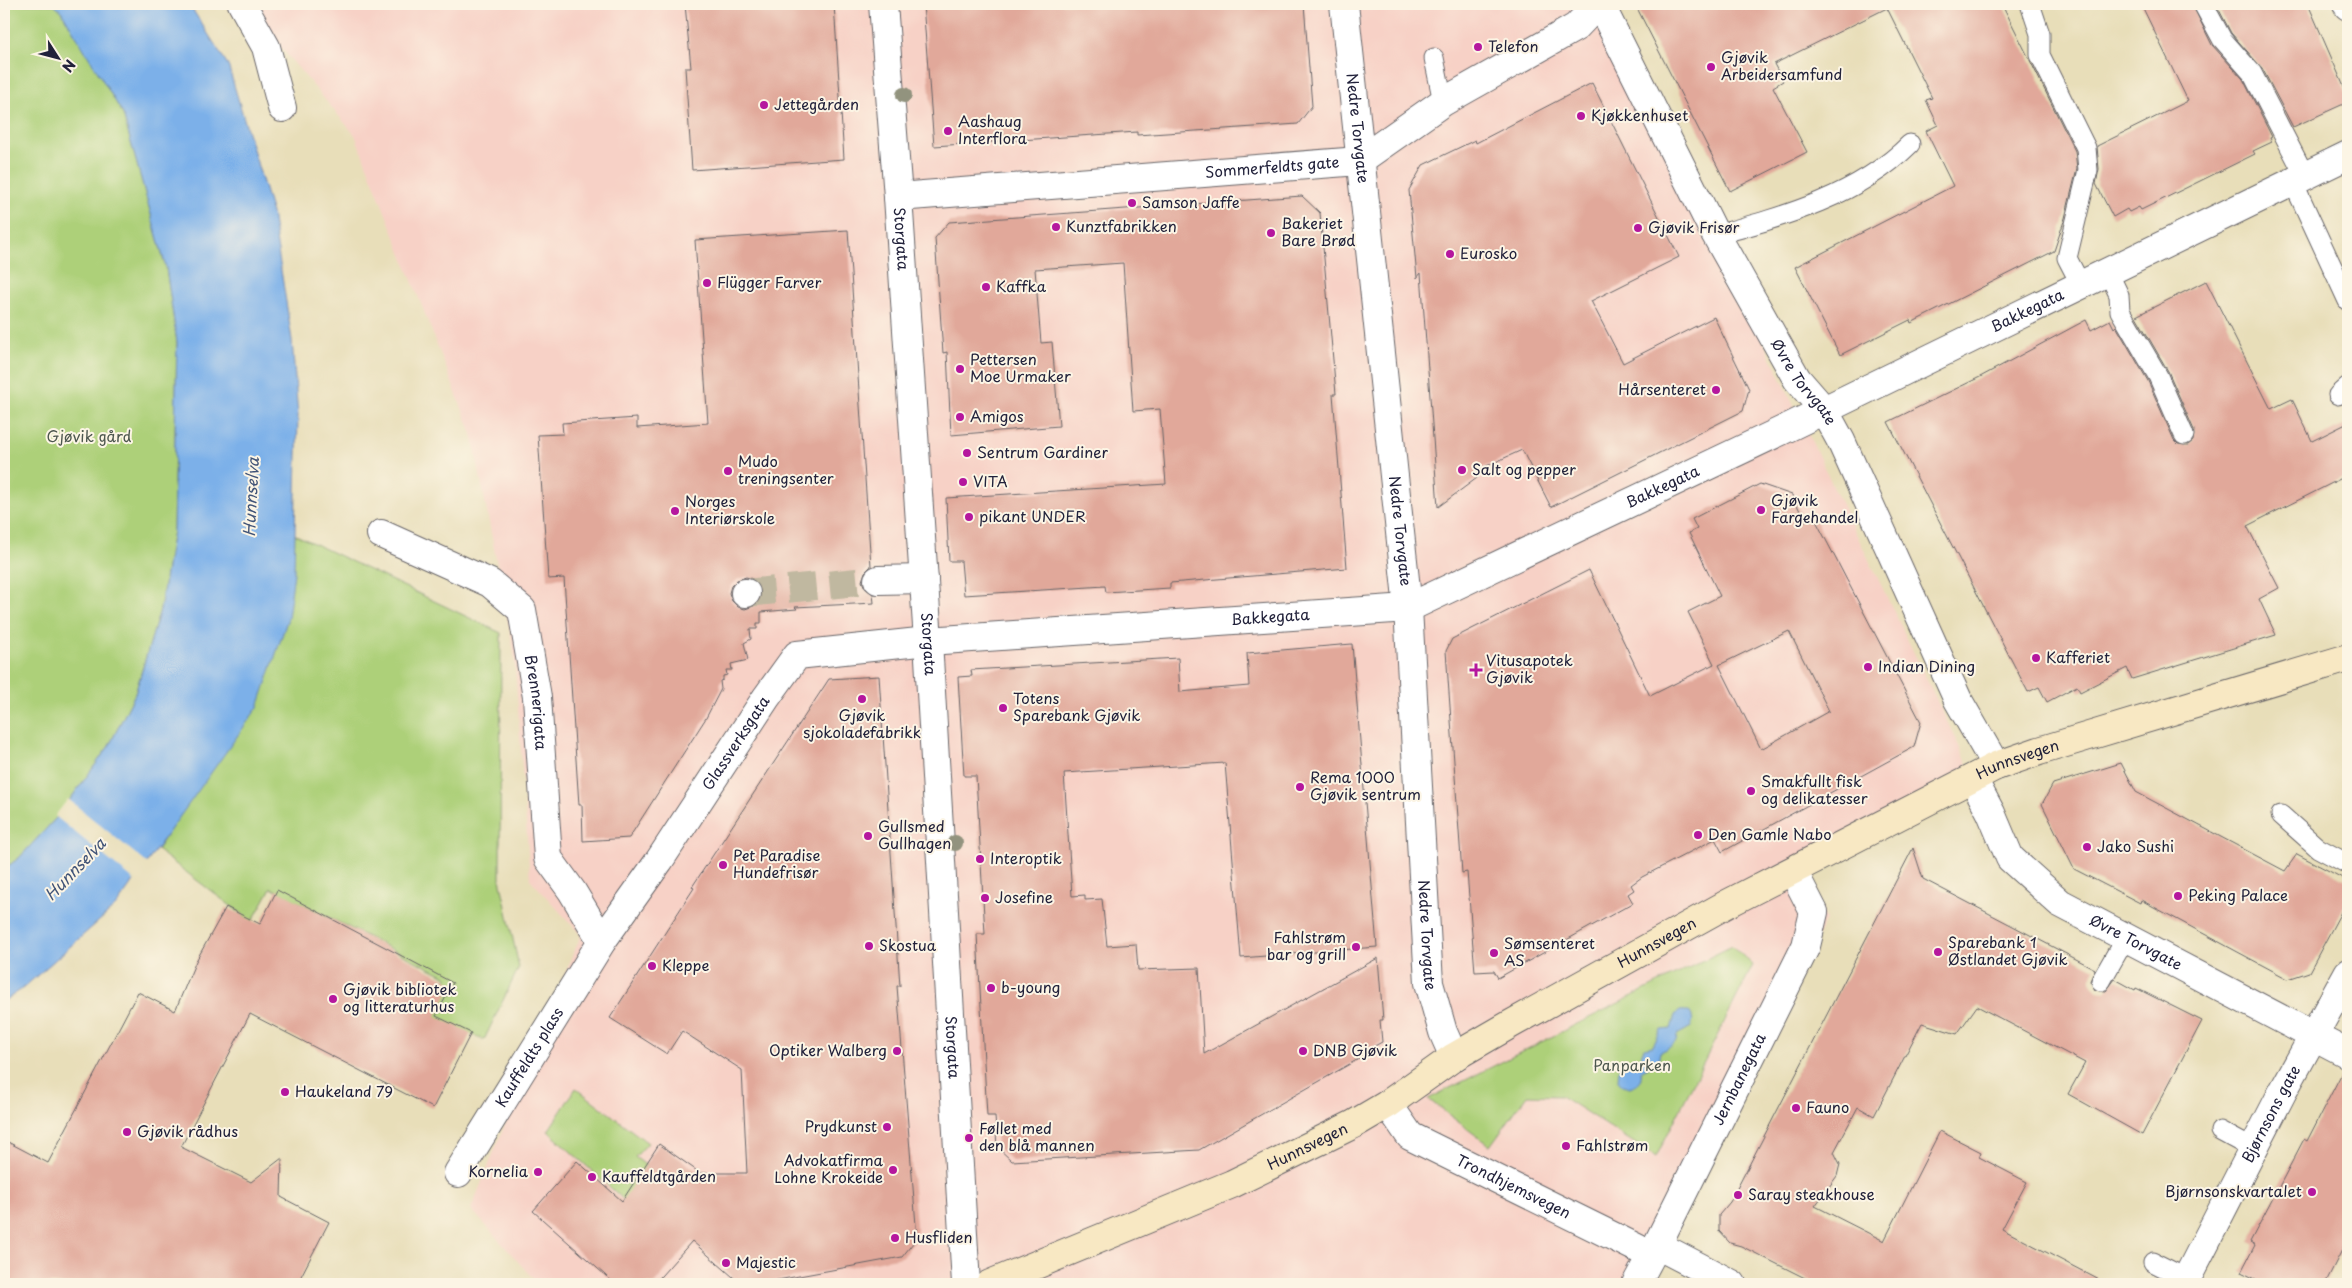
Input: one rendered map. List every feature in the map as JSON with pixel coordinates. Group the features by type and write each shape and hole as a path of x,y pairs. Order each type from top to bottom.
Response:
{"main road":[{"name":"Hunnsvegen","path":"990,1284 1232,1184 1354,1124 1388,1104 1454,1057 1727,904 1984,773 2048,748 2348,658"}],"street":[{"path":"242,4 266,47 282,108"},
{"name":"Storgata","path":"883,4 928,640 966,1284"},
{"name":"Nedre Torvgate","path":"1344,4 1359,161 1408,608 1429,983 1443,1032 1454,1057"},
{"name":"Sommerfeldts gate","path":"898,197 1359,161 1443,102 1576,27 1599,4"},
{"name":"Øvre Torvgate","path":"1599,4 1716,235 1797,379 1824,410 1840,441 1958,700 1984,773 1991,813 2010,858 2060,903 2348,1054"},
{"name":"Bakkegata","path":"928,640 1408,608 1824,410 2348,155"},
{"name":"Brennerigata","path":"382,534 490,584 522,610 537,697 548,858 572,891 602,941"},
{"path":"878,580 924,579"},
{"name":"Glassverksgata","path":"602,941 644,883 766,698 797,655 928,640"},
{"name":"Jernbanegata","path":"1636,1284 1806,946 1814,912 1793,871"},
{"name":"Kauffeldts plass","path":"458,1173 602,941"},
{"name":"Bjørnsons gate","path":"2186,1282 2253,1149 2348,973"},
{"name":"Trondhjemsvegen","path":"1388,1104 1410,1136 1654,1250 1732,1284"}],"lane":[{"path":"2030,4 2040,34 2040,55 2086,148 2088,170 2068,258 2081,285"},
{"path":"2203,4 2222,38 2252,73 2299,179 2348,301"},
{"path":"1434,58 1443,102"},
{"path":"1716,235 1768,222 1843,193 1879,170 1910,144"},
{"path":"2108,272 2120,295 2120,311 2158,376 2184,435"},
{"path":"2281,815 2318,848 2348,864"},
{"path":"2101,981 2126,938"},
{"path":"2220,1131 2253,1149"},
{"path":"2152,1262 2186,1282"}],"shaded area":[{"path":"244,4 1600,4 1974,777 1806,874 1826,920 1631,1284 538,1284 471,1209 581,935 530,879 514,652 472,434 355,135"}],"green space":[{"name":"Gjøvik gård","path":"4,4 53,4 61,10 123,114 166,268 177,342 173,531 160,610 135,694 109,746 58,816 19,858 4,869"},
{"path":"292,533 501,633 500,879 519,967 484,1040 429,1014 447,977 271,888 252,922 157,850 206,775"},
{"name":"Panparken","path":"1732,946 1753,965 1656,1157 1561,1096 1527,1095 1490,1146 1428,1099"},
{"path":"576,1088 648,1143 635,1157 678,1190 678,1249 548,1131"}],"water":[{"name":"Hunnselva","path":"53,4 189,4 228,65 272,213 292,340 298,416 294,573 288,618 258,707 116,906 22,989 4,1001 4,869 19,858 58,816 109,746 135,694 160,610 173,531 177,342 166,268 123,114 61,11"},
{"path":"1680,1011 1687,1011 1691,1015 1693,1020 1691,1027 1677,1035 1674,1044 1660,1052 1658,1062 1640,1071 1641,1078 1637,1085 1630,1088 1622,1086 1618,1080 1619,1068 1626,1064 1636,1066 1644,1048 1653,1046 1661,1030 1671,1029 1675,1015"}],"pier":[{"path":"68,799 148,864 136,882 55,816"}],"building":[{"name":"Jettegården","path":"685,4 834,4 844,159 692,170 685,68 691,68"},
{"path":"923,4 1304,4 1312,106 1298,124 1137,135 1137,132 934,146"},
{"path":"1635,4 2002,4 2075,151 2077,169 2065,218 2054,251 1911,323 1910,320 1840,355 1795,267 1953,186 1926,131 1938,125 1926,100 1932,98 1887,8 1774,64 1783,81 1773,87 1807,152 1730,191"},
{"path":"2141,4 2192,4 2212,45 2243,79 2272,137 2270,138 2272,142 2253,151 2255,154 2141,210 2139,207 2129,212 2127,209 2113,217 2096,184 2099,169 2097,146 2188,101"},
{"path":"2216,4 2308,4 2348,96 2348,102 2293,127 2262,68 2231,33"},
{"path":"1592,83 1679,257 1591,301 1623,363 1714,317 1749,389 1743,411 1551,507 1522,450 1480,469 1477,478 1438,507 1421,273 1417,278 1409,190 1423,165 1475,140 1476,143"},
{"path":"1302,196 1320,213 1336,394 1333,394 1347,568 1170,583 1170,588 1106,592 1105,586 964,595 961,561 949,561 946,498 1166,484 1160,409 1133,411 1123,263 1035,269 1041,343 1052,342 1059,426 951,435 947,352 943,353 935,238 949,222"},
{"path":"848,230 871,566 865,572 862,581 865,588 873,594 874,603 795,607 797,609 761,612 761,623 757,623 757,629 750,629 751,639 744,643 748,660 731,664 732,670 726,670 727,675 723,676 723,680 720,681 721,689 706,718 629,838 583,841 582,805 579,805 564,578 548,579 538,435 563,434 562,423 637,418 637,428 708,423 695,240","holes":["746,577 753,579 759,585 762,593 760,600 754,606 745,609 738,607 732,601 729,593 731,586 737,580"]},
{"path":"2206,281 2271,409 2292,399 2312,441 2348,423 2348,475 2247,526 2279,588 2259,599 2276,635 2132,679 2127,668 2080,692 2077,686 2047,702 2039,687 2028,692 1888,422 1980,377 2086,320 2091,330 2110,320 2114,328 2116,326 2148,381 2174,440 2178,444 2188,445 2193,441 2194,430 2168,371 2136,316"},
{"path":"1760,484 1792,495 1805,521 1814,517 1921,722 1914,747 1722,852 1715,839 1642,877 1631,885 1634,890 1628,894 1633,903 1498,978 1494,971 1475,972 1467,872 1462,873 1446,651 1452,639 1589,570 1650,696 1714,664 1688,612 1720,596 1689,533 1697,529 1692,519","holes":["1789,631 1829,711 1761,749 1719,665"]},
{"path":"1352,644 1377,947 1241,958 1225,763 1064,773 1072,896 1085,895 1085,900 1102,899 1107,946 1136,944 1138,970 1199,968 1204,1054 1378,958 1383,1020 1380,1020 1382,1042 1367,1050 1369,1053 1199,1150 1012,1161 997,1147 995,1116 987,1116 977,934 985,934 976,776 964,776 958,677 972,676 971,670 1178,658 1180,692 1249,686 1247,653"},
{"path":"879,676 900,986 897,986 917,1238 902,1257 756,1284 741,1284 692,1241 654,1284 615,1284 533,1211 577,1161 622,1201 659,1144 700,1173 747,1173 742,1070 682,1031 667,1054 610,1018 694,888 692,887 829,679"},
{"path":"2121,763 2136,792 2285,871 2297,854 2348,881 2348,899 2309,972 2288,979 2141,900 2140,903 2074,869 2042,804 2053,784"},
{"path":"1913,848 1923,879 2095,969 2090,981 2095,990 2106,991 2115,979 2202,1021 2142,1135 2068,1094 2085,1063 1977,1006 1957,1034 1922,1023 1874,1116 1858,1107 1834,1152 1840,1164 1837,1176 1815,1206 1884,1241 1940,1131 1981,1152 1979,1157 2027,1182 2002,1229 2107,1284 1817,1284 1741,1246 1730,1243 1719,1231 1719,1215 1730,1202"},
{"name":"Gjøvik rådhus","path":"277,890 453,983 436,1016 471,1033 433,1108 250,1014 181,1147 251,1182 282,1158 281,1197 329,1222 297,1284 4,1284 4,1140 48,1163 138,992 175,1011 196,961 226,907 260,924"},
{"name":"Bjørnsonskvartalet","path":"2344,1069 2348,1070 2348,1238 2325,1284 2266,1284 2241,1272 2255,1245 2250,1242 2304,1139 2307,1141"}],"tunnel":[{"path":"746,593 878,580"}],"place":[{"name":"Telefon","path":"1478,47"},
{"name":"Gjøvik Arbeidersamfund","path":"1711,67"},
{"name":"Jettegården","path":"764,105"},
{"name":"Kjøkkenhuset","path":"1581,116"},
{"name":"Aashaug Interflora","path":"948,131"},
{"name":"Samson Jaffe","path":"1132,203"},
{"name":"Kunztfabrikken","path":"1056,227"},
{"name":"Gjøvik Frisør","path":"1638,228"},
{"name":"Bakeriet Bare Brød","path":"1271,233"},
{"name":"Eurosko","path":"1450,254"},
{"name":"Flügger Farver","path":"707,283"},
{"name":"Kaffka","path":"986,287"},
{"name":"Pettersen Moe Urmaker","path":"960,369"},
{"name":"Hårsenteret","path":"1716,390"},
{"name":"Amigos","path":"960,417"},
{"name":"Sentrum Gardiner","path":"967,453"},
{"name":"Salt og pepper","path":"1462,470"},
{"name":"Mudo treningsenter","path":"728,471"},
{"name":"VITA","path":"963,482"},
{"name":"Gjøvik Fargehandel","path":"1761,510"},
{"name":"Norges Interiørskole","path":"675,511"},
{"name":"pikant UNDER","path":"969,517"},
{"name":"Kafferiet","path":"2036,658"},
{"name":"Indian Dining","path":"1868,667"},
{"name":"Vitusapotek Gjøvik","path":"1476,670"},
{"name":"Gjøvik sjokoladefabrikk","path":"862,699"},
{"name":"Totens Sparebank Gjøvik","path":"1003,708"},
{"name":"Rema 1000 Gjøvik sentrum","path":"1300,787"},
{"name":"Smakfullt fisk og delikatesser","path":"1751,791"},
{"name":"Den Gamle Nabo","path":"1698,835"},
{"name":"Gullsmed Gullhagen","path":"868,836"},
{"name":"Jako Sushi","path":"2087,847"},
{"name":"Interoptik","path":"980,859"},
{"name":"Pet Paradise Hundefrisør","path":"723,865"},
{"name":"Peking Palace","path":"2178,896"},
{"name":"Josefine","path":"985,898"},
{"name":"Skostua","path":"869,946"},
{"name":"Fahlstrøm bar og grill","path":"1356,947"},
{"name":"Sparebank 1 Østlandet Gjøvik","path":"1938,952"},
{"name":"Sømsenteret AS","path":"1494,953"},
{"name":"Kleppe","path":"652,966"},
{"name":"b-young","path":"991,988"},
{"name":"Gjøvik bibliotek og litteraturhus","path":"333,999"},
{"name":"Optiker Walberg","path":"897,1051"},
{"name":"DNB Gjøvik","path":"1303,1051"},
{"name":"Haukeland 79","path":"285,1092"},
{"name":"Fauno","path":"1796,1108"},
{"name":"Prydkunst","path":"887,1127"},
{"name":"Gjøvik rådhus","path":"127,1132"},
{"name":"Føllet med den blå mannen","path":"969,1138"},
{"name":"Fahlstrøm","path":"1566,1146"},
{"name":"Advokatfirma Lohne Krokeide","path":"893,1170"},
{"name":"Kornelia","path":"538,1172"},
{"name":"Kauffeldtgården","path":"592,1177"},
{"name":"Bjørnsonskvartalet","path":"2312,1192"},
{"name":"Saray steakhouse","path":"1738,1195"},
{"name":"Husfliden","path":"895,1238"},
{"name":"Majestic","path":"726,1263"}]}
